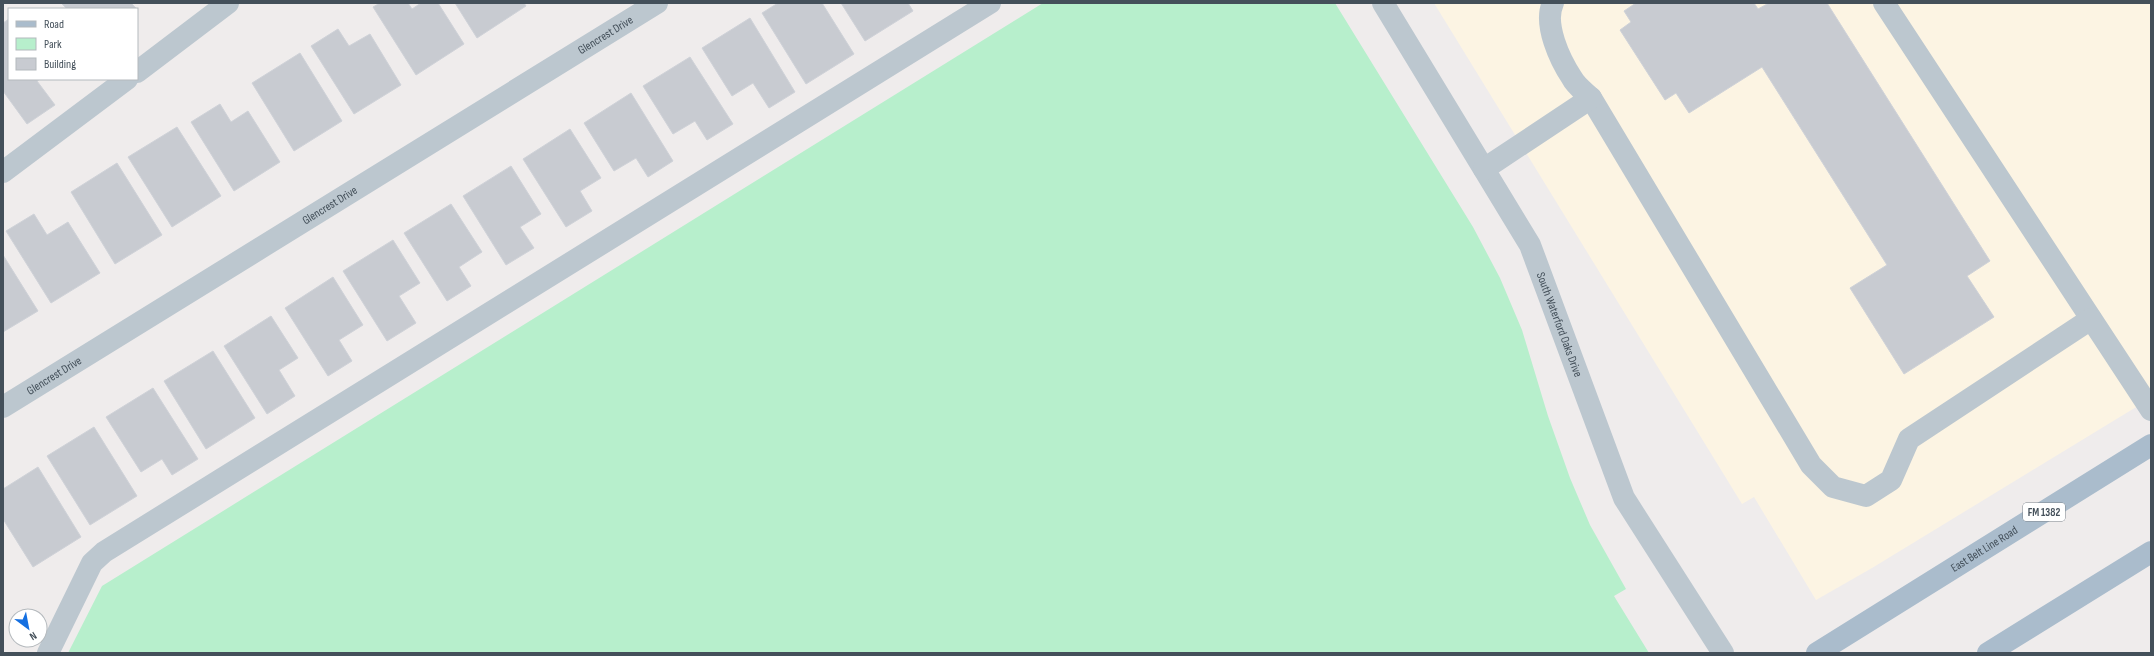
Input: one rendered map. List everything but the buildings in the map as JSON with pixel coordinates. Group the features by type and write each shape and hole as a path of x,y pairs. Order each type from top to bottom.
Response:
{"main road":[{"name":"East Belt Line Road","path":"1817,653 2151,445"},
{"path":"1988,653 2151,552"}],"street":[{"path":"138,71 228,3"},
{"name":"Glencrest Drive","path":"3,408 657,3"},
{"path":"48,653 92,563 104,552 990,3"},
{"name":"South Waterford Oaks Drive","path":"1382,3 1530,245 1624,498 1723,653"},
{"path":"1552,3 1549,10 1552,39 1572,79 1591,98 1811,465 1833,487 1866,496 1891,480 1909,440 2091,319"},
{"path":"1884,3 2151,410"},
{"path":"3,172 127,80"},
{"path":"1484,169 1591,98"}],"shaded area":[{"path":"1434,3 2151,3 2151,398 1872,568 1816,600 1754,497 1742,504"}],"green space":[{"path":"1043,3 1335,3 1473,227 1500,278 1522,330 1548,416 1570,478 1590,525 1626,589 1614,596 1649,653 68,653 102,586"}]}
